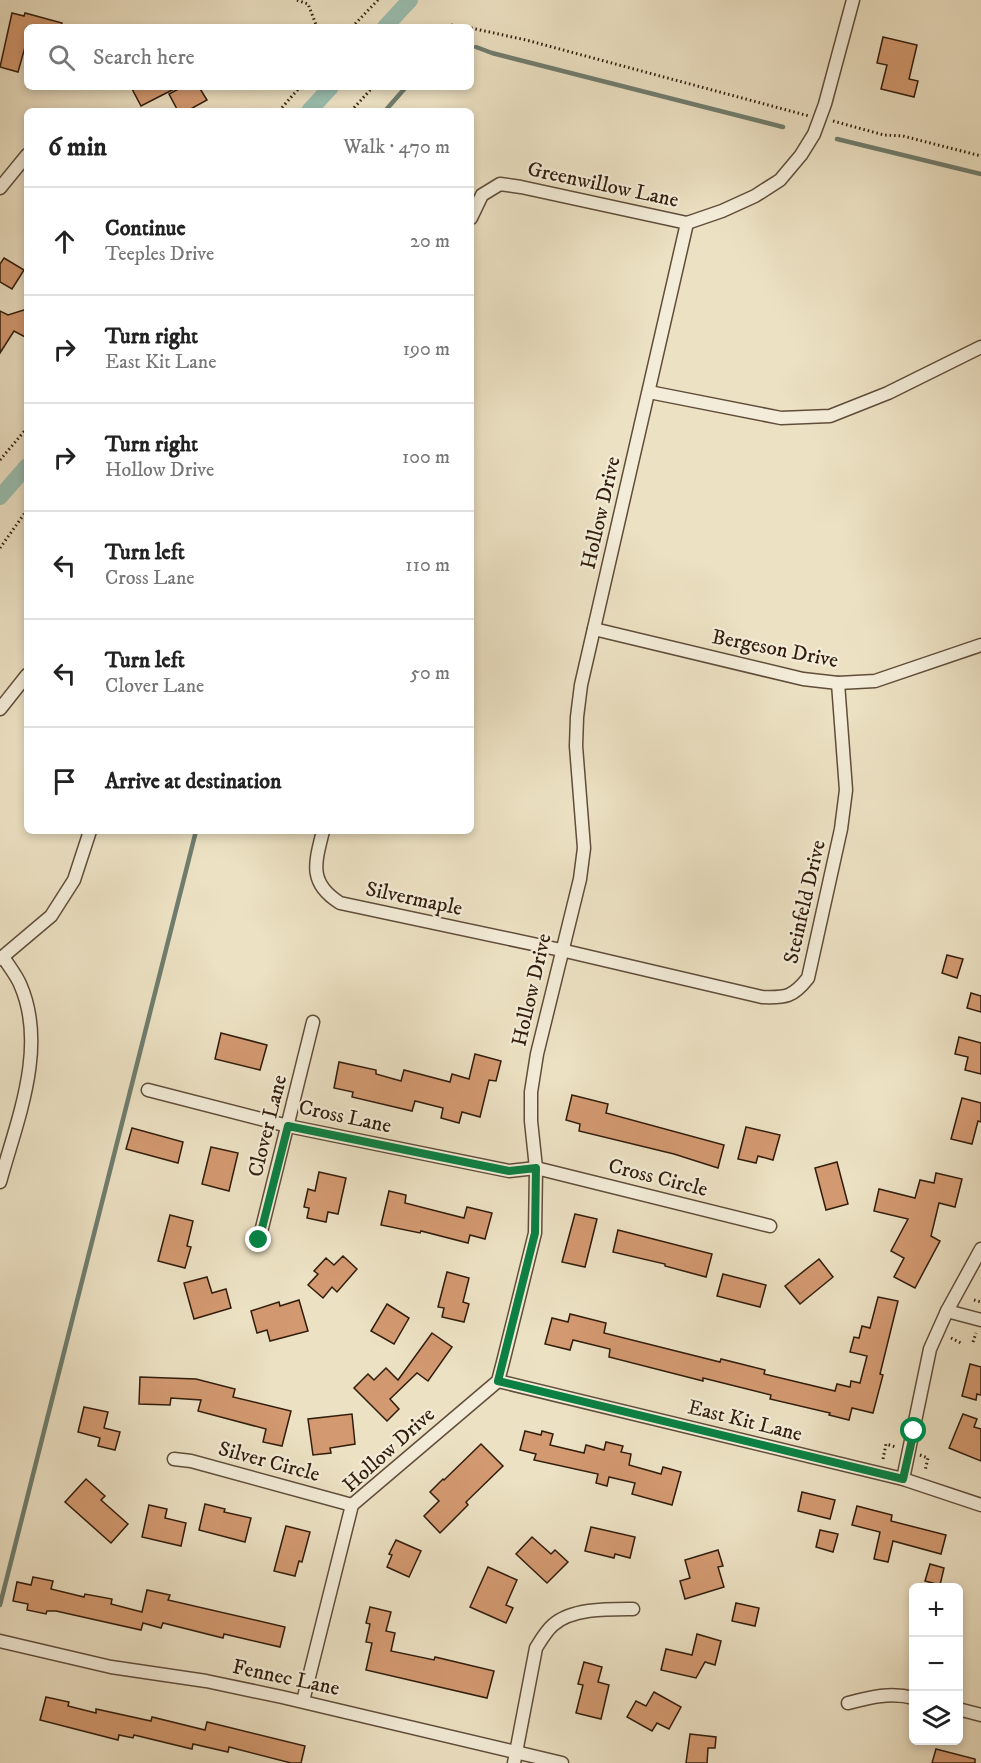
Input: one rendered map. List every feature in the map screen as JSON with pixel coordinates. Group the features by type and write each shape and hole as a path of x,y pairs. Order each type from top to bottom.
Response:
{"street":[{"name":"Greenwillow Lane","path":"474,212 482,195 500,184 687,224 755,196 780,180 801,155 814,134 825,104 853,0"},
{"path":"0,188 24,159"},
{"name":"Hollow Drive","path":"303,1701 352,1505 498,1381 535,1233 536,1168 531,1121 531,1092 537,1054 580,879 584,848 576,746 581,685 687,224"},
{"path":"649,392 781,418 830,416 888,393 981,347"},
{"name":"Bergeson Drive","path":"594,629 803,679 838,683 875,681 981,645"},
{"path":"0,709 24,679"},
{"name":"Steinfeld Drive","path":"561,950 762,997 784,998 798,992 808,978 841,829 846,790 838,683"},
{"path":"0,1182 25,1091 31,1056 30,1020 21,984 2,958 51,916 74,880 89,834"},
{"name":"Silvermaple","path":"322,834 315,864 325,894 340,903 561,950"},
{"name":"Clover Lane","path":"259,1240 313,1022"},
{"name":"Cross Lane","path":"148,1090 288,1126 509,1171 536,1168"},
{"name":"Cross Circle","path":"536,1168 770,1226"},
{"path":"903,1479 930,1349 947,1311 981,1249"},
{"path":"947,1311 981,1320"},
{"name":"East Kit Lane","path":"498,1381 903,1479 981,1505"},
{"name":"Silver Circle","path":"174,1459 191,1461 352,1505"},
{"path":"515,1757 536,1648 543,1636 555,1623 576,1614 599,1609 633,1609"},
{"name":"Fennec Lane","path":"0,1641 111,1667 206,1681 303,1701 515,1757 562,1763"},
{"path":"848,1702 881,1695 899,1694 909,1697"},
{"path":"963,1710 981,1715"}],"path":[{"path":"297,0 308,4 316,24"},
{"path":"355,24 378,0"},
{"path":"474,29 526,40 804,115"},
{"path":"282,108 297,90"},
{"path":"354,108 370,90"},
{"path":"835,122 884,135 903,135 981,156"},
{"path":"0,460 24,432"},
{"path":"0,548 24,514"},
{"path":"974,1300 981,1302"},
{"path":"973,1342 976,1333"},
{"path":"951,1338 961,1343"},
{"path":"883,1459 886,1444 898,1448"},
{"path":"918,1454 928,1458 925,1471"}],"building":[{"path":"12,13 24,16 25,13 62,23 24,24 24,51 18,72 0,67"},
{"path":"883,37 917,45 909,79 918,81 914,97 881,89 887,65 877,63"},
{"path":"133,90 172,90 141,106"},
{"path":"176,90 201,90 207,100 192,108 176,108 169,94"},
{"path":"4,258 24,270 12,289 0,282 0,264"},
{"path":"24,310 24,336 14,331 0,353 0,311 8,315"},
{"path":"947,955 963,959 957,978 942,973"},
{"path":"971,993 981,996 981,1012 967,1008"},
{"path":"221,1033 267,1045 260,1070 215,1059"},
{"path":"959,1037 981,1043 981,1074 965,1070 968,1057 955,1054"},
{"path":"475,1054 501,1061 496,1081 489,1080 480,1117 462,1112 459,1123 441,1118 443,1108 415,1101 412,1111 352,1097 353,1092 334,1088 339,1062 376,1070 376,1074 401,1081 404,1070 450,1082 452,1074 469,1079"},
{"path":"572,1095 608,1104 606,1113 724,1145 718,1168 674,1154 579,1131 580,1124 566,1120"},
{"path":"962,1098 981,1103 981,1122 978,1121 972,1144 951,1139"},
{"path":"746,1127 780,1135 773,1160 758,1156 756,1163 738,1159"},
{"path":"132,1128 183,1142 178,1163 126,1149"},
{"path":"211,1147 238,1153 229,1191 202,1184"},
{"path":"837,1162 848,1204 826,1210 815,1168"},
{"path":"319,1172 346,1178 338,1214 328,1212 326,1222 307,1218 309,1208 304,1207 308,1189 315,1191"},
{"path":"936,1173 962,1179 955,1207 939,1203 931,1236 940,1241 915,1288 894,1277 904,1258 891,1251 908,1219 874,1211 879,1189 915,1198 920,1180 934,1183"},
{"path":"389,1191 406,1195 405,1203 464,1218 467,1207 492,1213 485,1239 470,1235 468,1243 421,1231 420,1233 381,1225"},
{"path":"575,1214 597,1219 585,1267 562,1262"},
{"path":"170,1215 193,1221 187,1246 191,1247 185,1268 158,1261"},
{"path":"618,1230 712,1254 706,1277 665,1266 665,1264 613,1252"},
{"path":"343,1256 357,1269 337,1292 332,1287 323,1298 308,1285 318,1274 314,1271 326,1258 334,1265"},
{"path":"819,1259 833,1277 800,1304 785,1286"},
{"path":"447,1272 469,1278 463,1302 469,1304 464,1322 442,1317 444,1308 438,1307"},
{"path":"723,1274 766,1285 760,1307 717,1296"},
{"path":"207,1277 212,1293 226,1289 231,1308 194,1319 184,1283"},
{"path":"878,1297 898,1301 880,1374 883,1375 873,1413 852,1408 849,1420 829,1415 830,1413 770,1399 771,1395 703,1378 703,1381 609,1357 610,1349 573,1340 570,1350 545,1344 552,1318 568,1322 570,1314 606,1323 604,1333 720,1362 721,1359 765,1370 764,1374 835,1391 837,1384 850,1387 851,1381 860,1383 867,1356 850,1352 854,1337 859,1338 862,1326 870,1328"},
{"path":"299,1300 308,1331 270,1341 267,1330 257,1333 251,1311 279,1302 280,1306"},
{"path":"387,1304 409,1318 394,1344 371,1331"},
{"path":"432,1333 452,1347 428,1381 417,1373 390,1399 399,1409 387,1421 354,1388 368,1374 374,1380 386,1368 398,1380"},
{"path":"970,1364 981,1367 981,1395 977,1394 976,1400 962,1396"},
{"path":"140,1377 196,1379 235,1389 233,1397 291,1411 282,1446 263,1442 266,1429 198,1411 201,1400 171,1398 170,1405 139,1404"},
{"path":"84,1407 108,1412 104,1428 120,1432 115,1450 98,1446 100,1438 78,1432"},
{"path":"352,1414 355,1444 330,1448 331,1453 313,1455 308,1419"},
{"path":"963,1414 977,1419 974,1427 981,1429 981,1461 949,1448"},
{"path":"525,1431 541,1435 542,1431 553,1434 550,1445 584,1453 586,1445 604,1450 606,1442 623,1446 621,1452 631,1454 629,1465 661,1474 663,1467 681,1472 672,1505 632,1494 635,1483 609,1477 607,1486 596,1483 598,1474 534,1460 536,1454 520,1450"},
{"path":"481,1444 503,1466 466,1502 468,1505 440,1533 424,1516 439,1501 430,1492"},
{"path":"86,1479 105,1496 101,1500 128,1524 111,1543 65,1502"},
{"path":"802,1492 835,1500 830,1519 798,1511"},
{"path":"205,1504 225,1509 224,1512 251,1518 245,1542 199,1530"},
{"path":"149,1505 167,1509 165,1518 186,1523 181,1546 142,1537"},
{"path":"857,1506 892,1515 891,1521 946,1535 941,1554 893,1541 888,1562 874,1559 880,1532 852,1525"},
{"path":"286,1526 310,1532 302,1562 299,1561 295,1576 274,1571"},
{"path":"591,1527 635,1537 630,1558 615,1554 614,1558 585,1551"},
{"path":"820,1530 838,1534 833,1552 816,1547"},
{"path":"532,1537 551,1554 555,1550 568,1562 547,1583 516,1554"},
{"path":"396,1540 421,1551 409,1577 387,1567 392,1555 389,1554"},
{"path":"718,1550 723,1566 718,1567 724,1587 685,1599 680,1581 690,1578 685,1560"},
{"path":"930,1564 944,1568 940,1583 925,1581"},
{"path":"488,1567 517,1580 506,1605 513,1608 506,1623 470,1607"},
{"path":"33,1577 53,1581 51,1589 84,1597 85,1594 112,1599 111,1604 142,1612 147,1590 170,1595 168,1600 285,1627 280,1647 224,1634 223,1638 163,1623 161,1628 143,1623 141,1630 56,1611 47,1611 46,1614 27,1610 28,1604 13,1601 17,1582 31,1585"},
{"path":"736,1603 759,1608 755,1626 732,1621"},
{"path":"370,1607 391,1612 386,1631 395,1633 391,1651 434,1660 435,1657 494,1671 487,1698 366,1670 372,1643 366,1642 370,1624 366,1623"},
{"path":"697,1634 721,1641 715,1665 705,1662 696,1678 661,1670 666,1649 692,1655"},
{"path":"584,1662 602,1667 598,1682 609,1685 601,1719 576,1713 583,1685 578,1684"},
{"path":"654,1692 681,1707 669,1729 657,1723 652,1731 627,1717 636,1701 646,1706"},
{"path":"46,1697 69,1702 68,1706 96,1713 96,1709 151,1721 152,1717 205,1730 207,1722 305,1746 301,1763 291,1763 229,1747 228,1752 193,1744 192,1749 134,1735 133,1738 119,1735 118,1740 40,1720"},
{"path":"690,1734 716,1737 715,1748 708,1748 707,1763 686,1763"},
{"path":"936,1749 975,1759 975,1763 932,1763"}],"waterway":[{"path":"388,24 410,0"},
{"path":"476,47 783,127"},
{"path":"312,108 328,90"},
{"path":"388,108 403,90"},
{"path":"837,139 981,174"},
{"path":"0,497 24,469"},
{"path":"0,1605 195,834"}],"route":[{"path":"259,1240 288,1126 509,1171 536,1168 535,1233 498,1381 903,1479 914,1431"}]}
